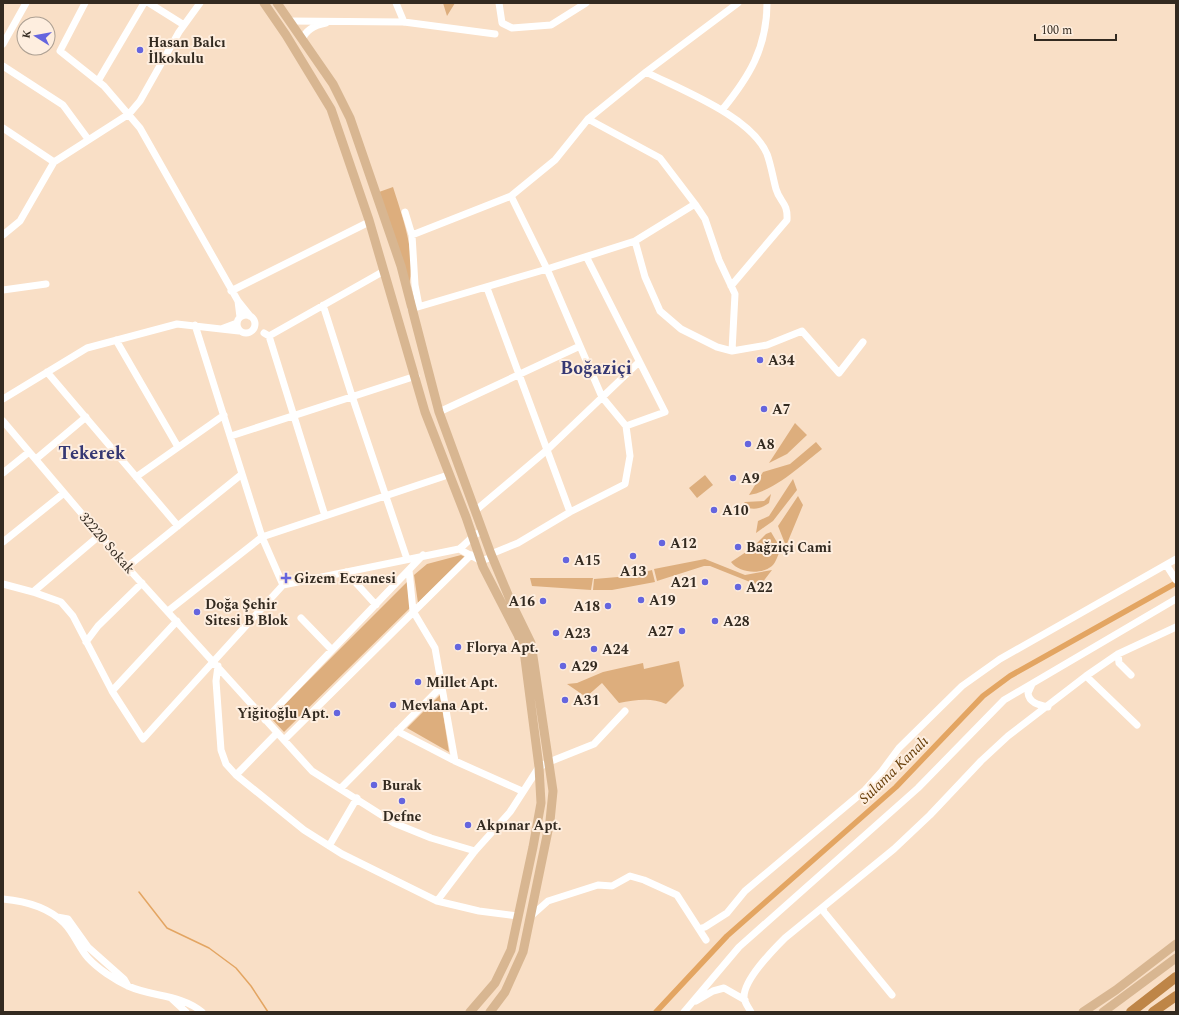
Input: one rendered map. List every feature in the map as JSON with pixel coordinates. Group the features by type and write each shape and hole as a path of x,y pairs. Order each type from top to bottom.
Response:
{"highway":[{"path":"1131,1012 1176,977"},
{"path":"1154,1012 1176,996"}],"main road":[{"path":"264,3 286,35 331,109 369,222 416,376 425,412 481,561 518,635 524,651 539,767 541,803 534,847 511,950 495,982 470,1012"},
{"path":"277,3 333,84 350,118 415,307 439,412 482,531 511,602 531,643 553,791 550,821 523,952 505,992 490,1012"},
{"path":"1083,1012 1116,990 1176,944"},
{"path":"1103,1012 1176,958"}],"street":[{"path":"3,44 6,34 26,3"},
{"path":"85,3 60,51 98,81 140,128 231,291 254,319 255,324 266,334 294,414 325,516"},
{"path":"98,81 144,3"},
{"path":"150,3 184,25"},
{"path":"396,3 404,22"},
{"path":"499,3 502,23 512,28 551,25 586,3"},
{"path":"412,235 511,196 555,160 588,119 646,72 738,3"},
{"path":"722,110 743,84 757,59 767,20 767,3"},
{"path":"3,235 20,221 54,162 129,114 140,101 184,25 198,4"},
{"path":"289,21 404,22 495,34"},
{"path":"302,40 304,33 310,28 339,21"},
{"path":"3,66 63,106 88,139"},
{"path":"646,72 722,110 749,129 766,153 777,192 788,209 787,220 731,286"},
{"path":"588,119 660,158 705,219 719,260 735,294 732,351"},
{"path":"3,128 54,162"},
{"path":"459,549 481,561 518,543 570,512 625,484 630,456 626,426 602,397 547,269 511,196"},
{"path":"405,212 412,235 415,307 487,288 588,258 636,241 695,204"},
{"path":"231,291 369,222"},
{"path":"636,241 645,277 660,311 681,329 717,346 732,351 767,345 802,331 839,374 863,342"},
{"path":"588,258 664,412 626,426"},
{"path":"3,399 87,348 177,324 266,334 323,305 384,271"},
{"path":"3,290 46,284"},
{"path":"487,288 570,512"},
{"path":"238,301 240,331"},
{"path":"323,305 407,559"},
{"path":"221,329 239,320 244,315 250,316"},
{"path":"249,333 254,328 255,324"},
{"path":"195,325 262,537 283,586"},
{"path":"116,340 178,447"},
{"path":"439,412 580,346"},
{"path":"475,511 547,450 639,362"},
{"path":"47,372 178,526"},
{"path":"231,436 294,414 416,376"},
{"path":"136,477 224,415"},
{"path":"36,459 86,417"},
{"name":"32220 Sokak","path":"3,421 127,567 312,771 357,798 394,823 431,838 474,851"},
{"path":"3,473 29,452"},
{"path":"127,567 242,474"},
{"path":"168,611 262,537 448,475"},
{"path":"3,542 64,493"},
{"path":"3,584 33,592 61,602 72,616 112,691 143,739 216,664 283,586 423,555 459,549 468,542 472,535 482,531"},
{"path":"33,592 100,536"},
{"path":"265,720 423,555"},
{"path":"284,740 470,555"},
{"path":"699,929 705,927 727,913 745,892 864,791 882,771 899,748 962,686 1000,659 1169,569 1176,559"},
{"path":"1169,569 1176,580"},
{"path":"409,570 413,611 435,648 455,761"},
{"path":"346,572 376,604"},
{"path":"86,642 98,626 142,583"},
{"path":"684,1012 739,947 918,788 1004,700 1176,599"},
{"path":"301,618 332,650"},
{"path":"112,691 177,621"},
{"path":"745,1000 746,990 752,977 775,947 894,849 930,815 981,761 1008,736 1048,707 1086,676 1118,654 1176,627"},
{"path":"1118,654 1119,663 1131,675"},
{"path":"216,664 221,750 226,764 236,775 304,830 342,854 437,901 479,911 518,916"},
{"path":"1086,676 1138,725"},
{"path":"1032,684 1028,692 1030,699 1037,704 1048,707"},
{"path":"341,788 442,686"},
{"path":"437,901 474,851 510,812 522,791 539,767 594,744 625,711"},
{"path":"397,731 455,761 522,791"},
{"path":"236,775 278,733"},
{"path":"329,846 357,798"},
{"path":"530,917 548,901 598,885 612,886 630,876 677,895 706,940"},
{"path":"3,899 21,901 39,907 57,917 64,924 89,959 104,971 128,986 192,1004 202,1012"},
{"path":"823,908 824,912 892,995"},
{"path":"684,1012 698,999 720,988 728,989 745,1000 751,1012"},
{"path":"167,996 186,1012"}],"shaded area":[{"path":"443,3 455,3 447,16"},
{"path":"393,187 410,248 411,273 409,285 379,192"},
{"path":"795,423 807,435 787,454 769,463"},
{"path":"816,442 822,449 797,469 768,489 749,495 763,472 790,464"},
{"path":"705,475 713,485 697,498 689,488"},
{"path":"793,479 797,490 773,521 756,533 758,521 769,516"},
{"path":"771,494 769,503 762,507 752,509 741,506 745,502 764,501"},
{"path":"798,496 803,505 786,546 778,526"},
{"path":"771,532 781,549 775,563 772,566 762,571 750,572 739,569 731,562 752,548 766,534"},
{"path":"461,555 465,557 418,603 414,575 427,564"},
{"path":"705,559 745,575 772,570 762,583 755,584 710,566 704,566 657,581 654,569"},
{"path":"652,570 655,582 612,590 593,590 594,579 630,576"},
{"path":"530,578 593,578 591,590 532,586"},
{"path":"407,582 410,608 284,732 271,718"},
{"path":"679,661 684,686 666,704 655,700 637,700 619,703 602,683 586,697 567,684 577,683 603,672 643,663 644,669"},
{"path":"440,695 449,752 407,728"}],"waterway":[{"name":"Sulama Kanalı","path":"656,1012 727,936 896,787 983,696 1010,676 1176,583"},
{"path":"139,892 167,928 209,948 236,968 251,986 268,1012"}],"place":[{"name":"Hasan Balcı İlkokulu","path":"140,50"},
{"name":"A34","path":"760,360"},
{"name":"A7","path":"764,409"},
{"name":"A8","path":"748,444"},
{"name":"A9","path":"733,478"},
{"name":"A10","path":"714,510"},
{"name":"A12","path":"662,543"},
{"name":"Bağziçi Cami","path":"738,547"},
{"name":"A13","path":"633,556"},
{"name":"A15","path":"566,560"},
{"name":"Gizem Eczanesi","path":"286,578"},
{"name":"A21","path":"705,582"},
{"name":"A22","path":"738,587"},
{"name":"A19","path":"641,600"},
{"name":"A16","path":"543,601"},
{"name":"A18","path":"608,606"},
{"name":"Doğa Şehir Sitesi B Blok","path":"197,612"},
{"name":"A28","path":"715,621"},
{"name":"A27","path":"682,631"},
{"name":"A23","path":"556,633"},
{"name":"Florya Apt.","path":"458,647"},
{"name":"A24","path":"594,649"},
{"name":"A29","path":"563,666"},
{"name":"Millet Apt.","path":"418,682"},
{"name":"A31","path":"565,700"},
{"name":"Mevlana Apt.","path":"393,705"},
{"name":"Yiğitoğlu Apt.","path":"337,713"},
{"name":"Burak","path":"374,785"},
{"name":"Defne","path":"402,801"},
{"name":"Akpınar Apt.","path":"468,825"}],"district":[{"name":"Boğaziçi","path":"596,368"},
{"name":"Tekerek","path":"92,453"}]}
